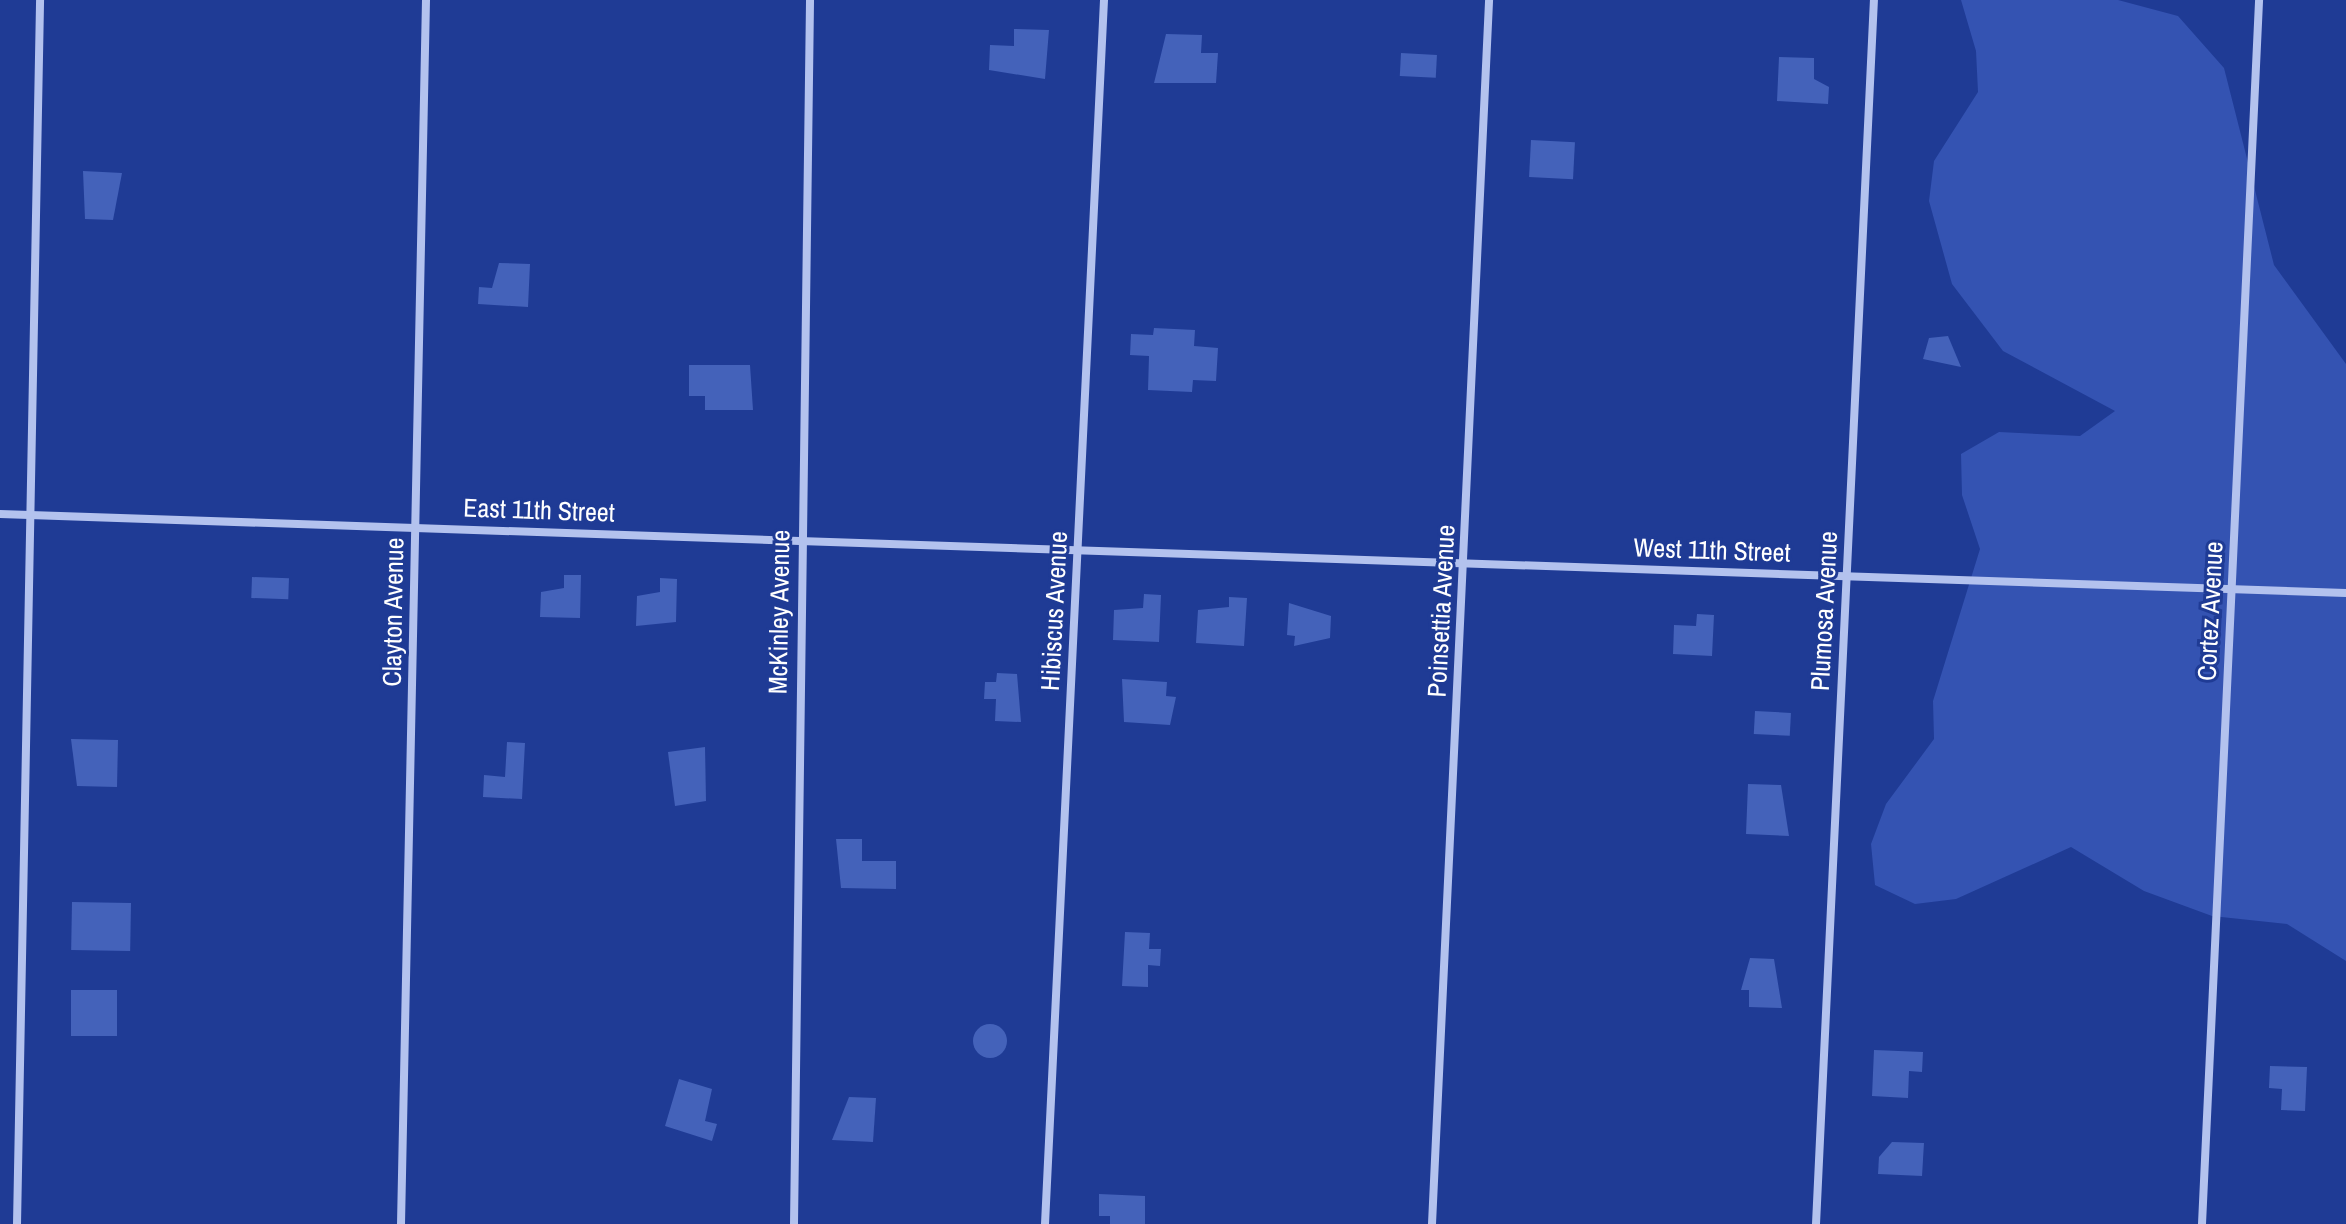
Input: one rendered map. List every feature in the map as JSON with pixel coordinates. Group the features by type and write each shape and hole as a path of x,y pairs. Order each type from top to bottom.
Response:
{"street":[{"path":"17,1224 40,0"},
{"name":"Clayton Avenue","path":"401,1224 426,0"},
{"name":"McKinley Avenue","path":"794,1224 799,540 810,0"},
{"name":"Hibiscus Avenue","path":"1045,1224 1104,0"},
{"name":"Poinsettia Avenue","path":"1432,1224 1489,0"},
{"name":"Plumosa Avenue","path":"1816,1224 1874,0"},
{"name":"Cortez Avenue","path":"2202,1224 2259,0"},
{"name":"East 11th Street","path":"0,514 1076,548"},
{"name":"West 11th Street","path":"1076,548 2346,593"}],"shaded area":[{"path":"1961,0 2118,0 2178,16 2224,68 2274,265 2346,364 2346,961 2287,924 2212,916 2144,891 2071,847 1956,899 1915,904 1875,885 1871,844 1886,804 1934,739 1933,701 1980,549 1962,495 1961,454 1999,432 2080,436 2115,411 2003,351 1952,284 1929,201 1934,161 1978,92 1976,51"}],"building":[{"path":"1014,29 1049,30 1045,79 989,70 990,45 1014,46"},
{"path":"1166,34 1202,35 1201,53 1218,53 1216,83 1154,83"},
{"path":"1401,53 1437,55 1436,78 1400,76"},
{"path":"1779,57 1814,58 1814,79 1829,87 1828,104 1777,101"},
{"path":"1531,140 1575,142 1573,179 1529,177"},
{"path":"83,171 122,173 113,220 85,219"},
{"path":"499,263 530,264 528,307 478,304 479,287 492,288"},
{"path":"1154,328 1195,330 1194,346 1218,348 1216,381 1193,380 1192,392 1148,390 1149,356 1130,355 1131,334 1153,335"},
{"path":"1948,336 1961,367 1923,359 1929,338"},
{"path":"689,365 750,365 753,410 705,410 705,396 689,396"},
{"path":"564,575 581,575 580,618 540,617 541,592 564,588"},
{"path":"252,577 289,578 288,599 251,598"},
{"path":"660,578 677,579 676,622 636,626 637,596 660,592"},
{"path":"1144,594 1161,595 1159,642 1113,640 1114,610 1143,608"},
{"path":"1229,597 1247,598 1244,646 1196,643 1198,610 1229,607"},
{"path":"1289,603 1331,616 1330,638 1294,646 1295,636 1287,635"},
{"path":"1697,614 1714,615 1712,656 1673,654 1674,625 1696,626"},
{"path":"997,673 1017,674 1021,722 995,721 996,699 984,699 985,682 996,682"},
{"path":"1122,679 1167,682 1166,696 1176,697 1170,725 1124,722"},
{"path":"1755,711 1791,713 1790,736 1754,734"},
{"path":"71,739 118,740 117,787 77,786"},
{"path":"507,742 525,743 522,799 483,797 484,775 505,777"},
{"path":"705,747 706,801 675,806 668,752"},
{"path":"1748,784 1781,785 1789,836 1746,834"},
{"path":"836,839 862,839 862,861 896,861 896,889 841,888"},
{"path":"72,902 131,903 130,951 71,950"},
{"path":"1125,932 1150,933 1149,949 1161,949 1160,966 1148,965 1148,987 1122,986"},
{"path":"1750,958 1774,959 1782,1008 1749,1007 1749,990 1741,990"},
{"path":"71,990 117,990 117,1036 71,1036"},
{"path":"990,1024 1002,1029 1007,1041 1002,1053 990,1058 978,1053 973,1041 978,1029"},
{"path":"1874,1050 1923,1052 1922,1072 1909,1071 1908,1098 1872,1096"},
{"path":"2270,1066 2307,1067 2305,1111 2281,1110 2282,1089 2269,1088"},
{"path":"679,1079 712,1089 705,1121 717,1124 712,1141 665,1126"},
{"path":"849,1097 876,1098 873,1142 832,1140"},
{"path":"1892,1142 1924,1143 1922,1176 1878,1174 1879,1157"},
{"path":"1099,1194 1145,1196 1145,1224 1110,1224 1110,1216 1099,1216"}]}
